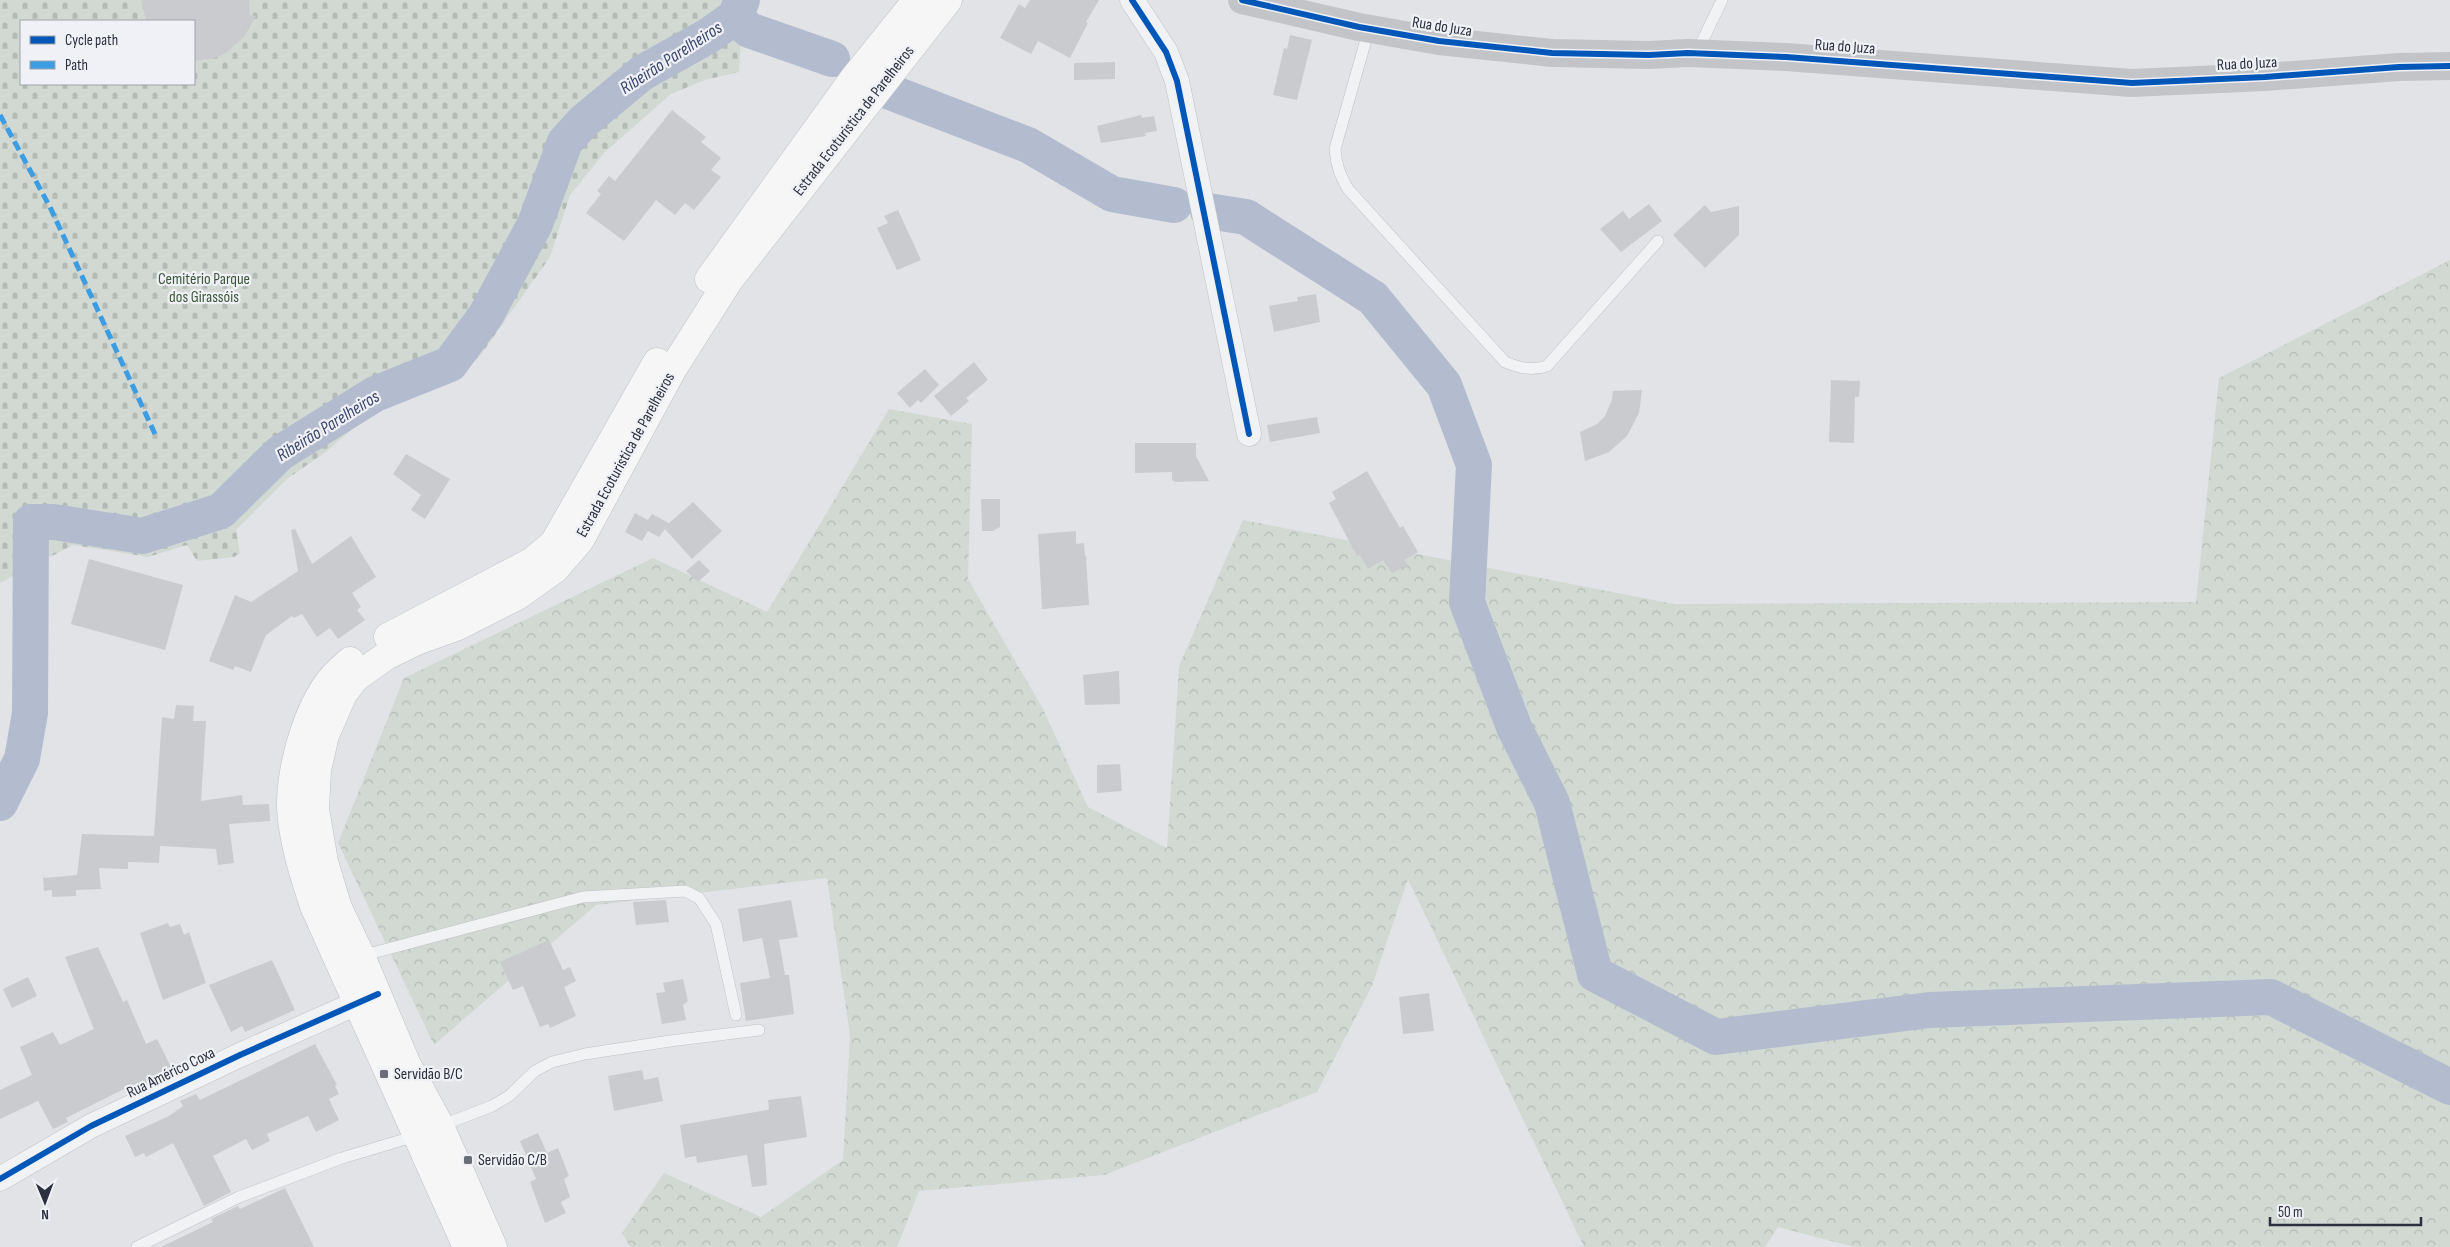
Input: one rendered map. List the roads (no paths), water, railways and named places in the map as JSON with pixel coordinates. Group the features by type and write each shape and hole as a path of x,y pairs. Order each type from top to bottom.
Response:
{"main road":[{"name":"Estrada Ecoturistica de Parelheiros","path":"493,1247 428,1131 368,998 314,906 301,866 292,810 295,765 316,704 323,691 342,668 362,651 533,561 554,543 684,316 725,255 854,78 917,0"},
{"name":"Estrada Ecoturistica de Parelheiros","path":"368,998 361,956 338,908 324,862 315,809 317,770 323,744 343,694 356,678 386,656 419,640 458,626 517,596 555,569 580,540 672,370 729,280 948,0"},
{"name":"Estrada Ecoturistica de Parelheiros","path":"428,1131 467,1247"}],"street":[{"path":"1132,0 1166,52 1177,81 1249,434"},
{"name":"Rua do Juza","path":"1242,0 1369,29 1484,48 1544,52 1612,55 1696,54 1914,66 2132,83 2265,77 2399,67 2450,66"},
{"name":"Rua Américo Coxa","path":"0,1179 91,1126 240,1055 368,998"}],"lane":[{"path":"1696,54 1722,0"},
{"path":"1369,29 1335,149 1336,163 1342,178 1348,188 1506,362 1521,368 1536,370 1547,366 1658,241"},
{"path":"361,956 583,897 685,891 699,898 716,924 736,1015"},
{"path":"137,1247 239,1197 342,1158 428,1131 492,1106 510,1096 535,1071 552,1062 670,1041 759,1030"}],"waterway":[{"name":"Ribeirão Parelheiros","path":"0,803 22,759 30,713 31,522 54,522 142,536 221,511 280,453 375,394 450,364 486,315 535,224 565,142 584,121 642,73 708,36 735,17 742,0"},
{"path":"735,17 749,30 832,59"},
{"path":"890,92 1028,145 1112,194 1174,205"},
{"path":"1208,211 1246,217 1373,298 1444,385 1474,465 1467,602 1514,727 1552,803 1595,974 1716,1037 1930,1010 2271,997 2450,1087"}],"place":[{"name":"Servidão B/C","path":"384,1074"},
{"name":"Servidão C/B","path":"468,1160"}],"park label":[{"name":"Cemitério Parque dos Girassóis","path":"204,288"}]}
